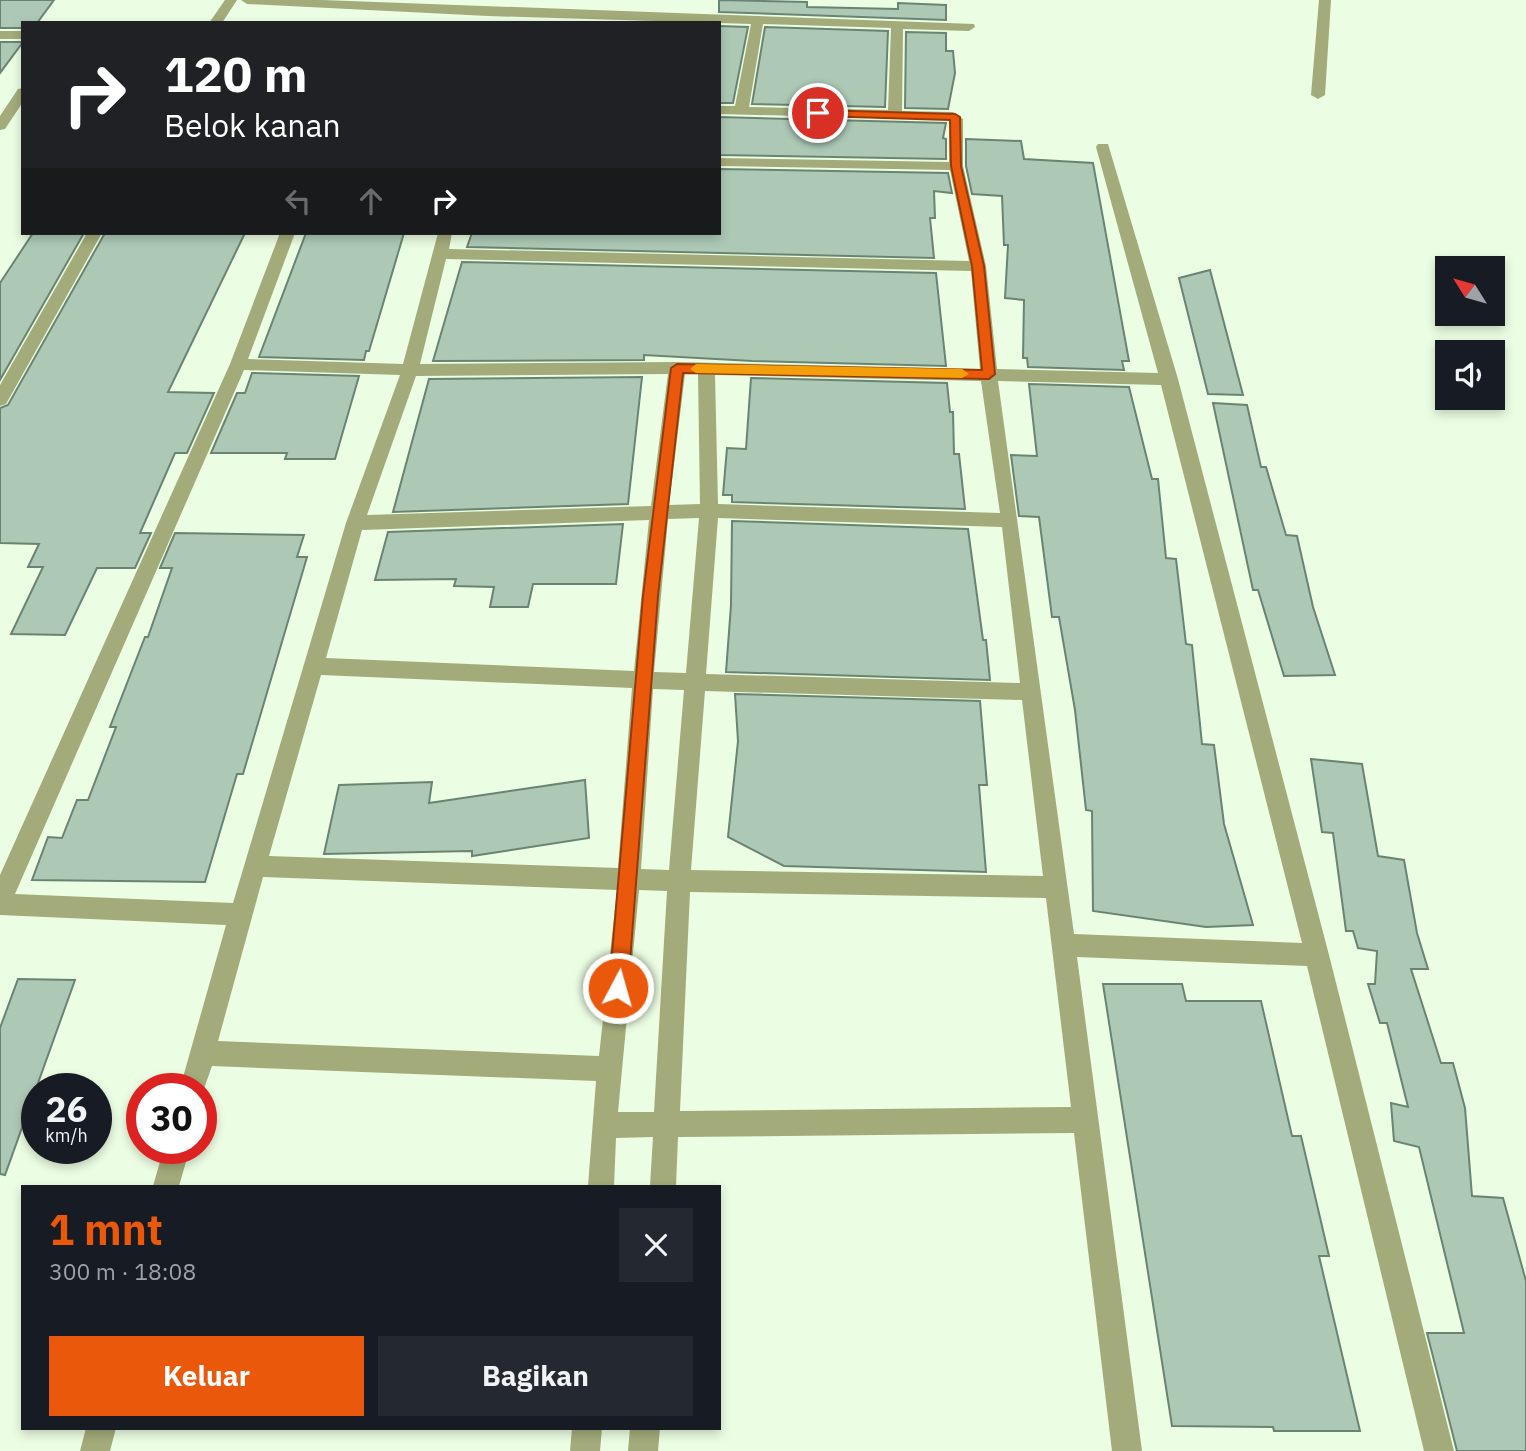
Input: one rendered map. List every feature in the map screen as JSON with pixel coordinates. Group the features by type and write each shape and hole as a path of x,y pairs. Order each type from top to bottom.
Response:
{"street":[{"path":"216,21 231,0"},
{"path":"247,0 486,17 758,19 970,27"},
{"path":"1318,95 1325,0"},
{"path":"342,21 349,6"},
{"path":"741,111 758,19"},
{"path":"895,114 897,26"},
{"path":"0,34 21,35"},
{"path":"0,126 21,95"},
{"path":"721,110 955,117 956,166 978,266 989,374 1087,1120 1127,1451"},
{"path":"1103,147 1170,379 1317,955 1439,1451"},
{"path":"721,162 956,166"},
{"path":"0,400 93,235"},
{"path":"240,915 0,902 238,364 286,235"},
{"path":"197,1073 240,915 355,523 410,370 444,235"},
{"path":"438,254 978,266"},
{"path":"238,364 410,370 677,368 1170,379"},
{"path":"601,1185 604,1125 629,880 643,678 677,368"},
{"path":"663,1185 679,881 709,510 706,369"},
{"path":"355,523 709,510 1010,520"},
{"path":"313,666 695,682 1032,692"},
{"path":"255,866 629,880 1057,887"},
{"path":"1064,945 1317,955"},
{"path":"203,1053 611,1069"},
{"path":"604,1125 1087,1120"},
{"path":"166,1185 172,1164"},
{"path":"95,1451 100,1430"},
{"path":"585,1451 587,1430"},
{"path":"643,1451 645,1430"}],"building":[{"path":"0,0 54,0 38,21 21,21 21,28 0,28"},
{"path":"719,0 807,2 807,7 898,9 898,3 946,5 946,20 719,12"},
{"path":"721,26 748,27 733,103 721,103"},
{"path":"765,27 888,31 885,107 752,104"},
{"path":"906,32 946,33 946,51 953,51 955,73 948,109 905,108"},
{"path":"0,42 21,42 21,45 0,73"},
{"path":"721,117 946,123 943,138 946,139 946,159 721,155"},
{"path":"966,139 1021,141 1024,159 1093,163 1129,361 1122,361 1124,370 1028,367 1027,358 1023,358 1024,300 1005,298 1008,245 1004,245 1002,196 972,194 966,166"},
{"path":"721,169 948,173 952,193 934,191 935,218 930,218 934,258 467,247 471,235 721,235"},
{"path":"32,235 83,235 0,380 0,283"},
{"path":"104,235 244,235 168,392 214,393 187,453 175,453 140,533 151,533 135,568 97,568 65,635 11,634 43,567 28,567 39,544 0,543 0,408 8,405"},
{"path":"305,235 403,235 364,360 259,357"},
{"path":"462,262 936,273 946,366 644,355 644,360 433,361"},
{"path":"1210,270 1243,395 1208,394 1179,278"},
{"path":"252,373 359,376 335,459 285,459 287,453 211,453 237,393 245,393"},
{"path":"642,377 628,504 393,512 429,379"},
{"path":"751,378 947,383 950,412 953,412 954,454 959,454 965,509 732,502 732,495 723,495 727,448 746,449"},
{"path":"1029,384 1129,387 1152,479 1158,479 1166,558 1176,559 1186,644 1192,645 1202,744 1214,745 1224,824 1253,925 1206,927 1093,911 1092,811 1086,810 1075,710 1059,617 1052,617 1039,517 1019,516 1011,455 1037,456"},
{"path":"1213,403 1247,405 1261,467 1266,467 1286,535 1297,536 1313,607 1335,675 1284,676 1258,590 1253,590"},
{"path":"732,521 968,529 990,680 726,672 731,605"},
{"path":"623,524 616,584 533,584 528,607 490,607 494,587 454,586 456,579 375,580 388,532"},
{"path":"175,533 304,535 297,557 307,557 243,774 237,774 205,882 32,880 48,837 62,838 77,800 88,800 116,727 110,727 145,637 148,637 172,568 160,568"},
{"path":"735,694 980,701 987,785 979,785 986,872 784,866 728,837 738,741"},
{"path":"1311,759 1362,764 1378,856 1404,860 1417,933 1428,969 1411,969 1441,1063 1453,1063 1465,1108 1472,1196 1503,1198 1526,1281 1526,1451 1457,1451 1427,1333 1464,1333 1419,1147 1394,1141 1391,1103 1408,1107 1387,1023 1380,1023 1368,984 1375,984 1377,951 1358,948 1353,931 1346,931 1333,833 1322,832"},
{"path":"585,780 589,838 472,856 472,851 324,854 339,785 432,782 429,803"},
{"path":"18,979 75,980 42,1073 21,1073 21,1130 5,1175 0,1174 0,1028"},
{"path":"1103,984 1182,984 1186,1001 1261,1001 1292,1136 1301,1136 1329,1256 1319,1256 1360,1431 1274,1431 1273,1427 1172,1426"}],"slow traffic":[{"path":"696,369 962,374"}],"route":[{"path":"618,988 629,880 643,678 677,368 989,374 978,266 956,166 955,117 818,113"}]}
